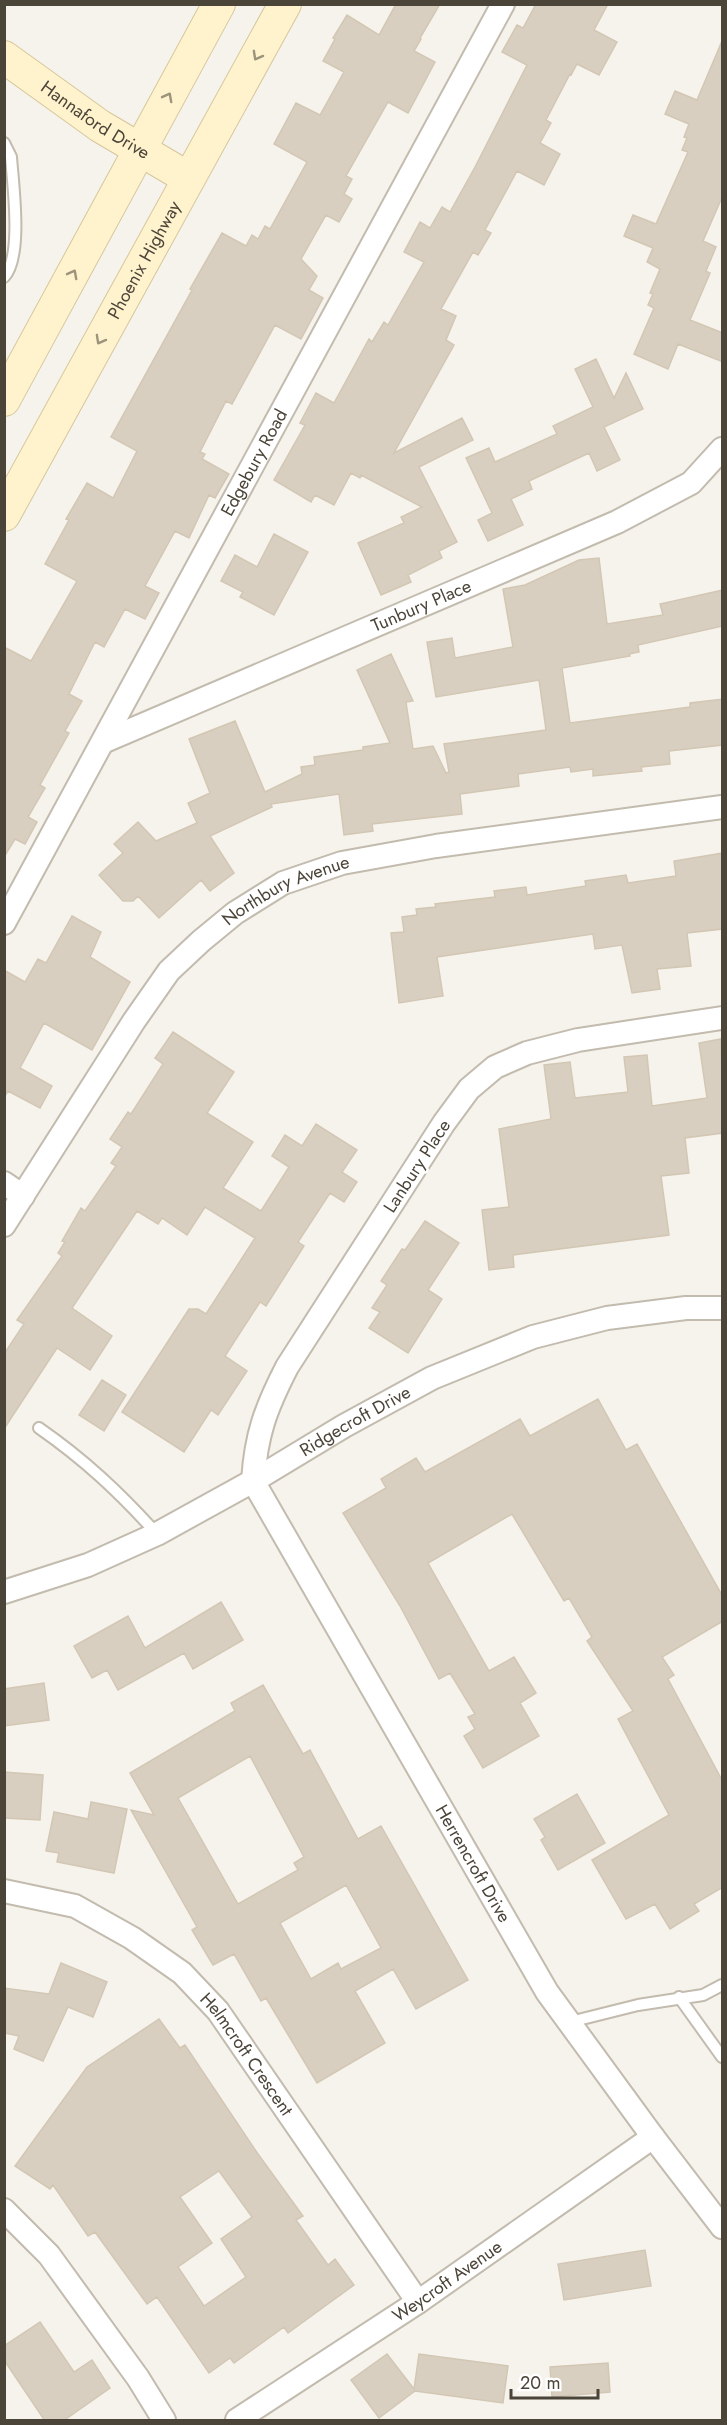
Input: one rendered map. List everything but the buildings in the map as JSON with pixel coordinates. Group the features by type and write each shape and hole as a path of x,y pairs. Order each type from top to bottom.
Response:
{"main road":[{"path":"9,382 219,4"},
{"name":"Phoenix Highway","path":"4,515 285,4"},
{"name":"Hannaford Drive","path":"4,57 100,126 188,178"}],"street":[{"name":"Edgebury Road","path":"4,923 105,741 503,4"},
{"name":"Tunbury Place","path":"105,741 616,522 691,483 723,449"},
{"name":"Northbury Avenue","path":"4,1225 14,1190 170,971 235,913 283,883 342,862 436,846 723,807"},
{"name":"Lanbury Place","path":"253,1481 258,1435 268,1402 287,1366 444,1123 469,1089 495,1067 527,1053 578,1040 723,1018"},
{"name":"Ridgecroft Drive","path":"4,1592 88,1564 157,1534 432,1378 533,1337 607,1318 686,1308 723,1308"},
{"name":"Herrencroft Drive","path":"253,1481 548,1992 653,2137 723,2227"},
{"name":"Helmcroft Crescent","path":"4,1891 75,1906 132,1938 183,1973 218,2011 418,2302"},
{"name":"Weycroft Avenue","path":"237,2421 418,2302 653,2137"},
{"path":"4,2210 49,2255 138,2378 164,2421"}],"lane":[{"path":"4,143 11,158 14,252 8,273 4,277"},
{"path":"39,1428 78,1456 109,1483 157,1534"},
{"path":"570,2022 638,2004 702,1995 723,1985"},
{"path":"679,1997 723,2057"}]}
